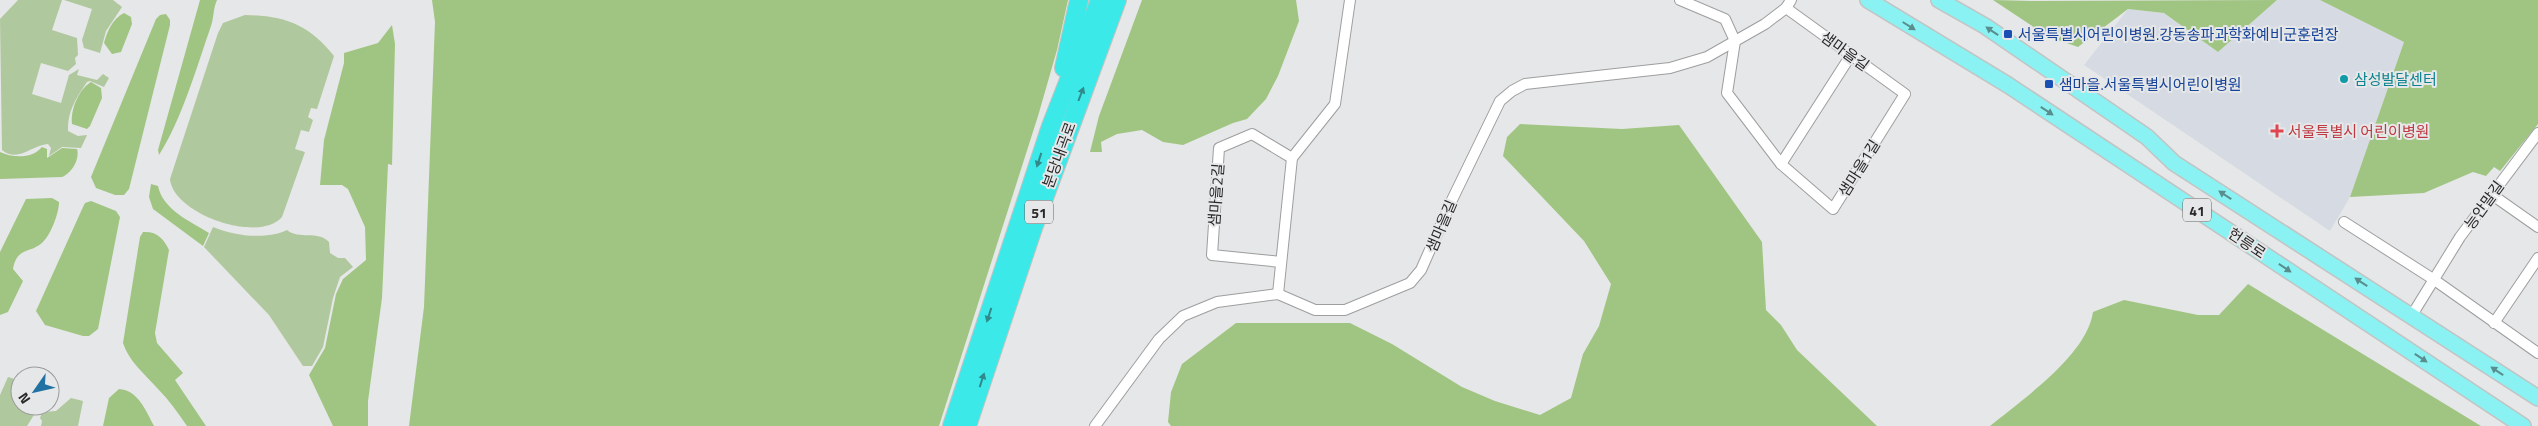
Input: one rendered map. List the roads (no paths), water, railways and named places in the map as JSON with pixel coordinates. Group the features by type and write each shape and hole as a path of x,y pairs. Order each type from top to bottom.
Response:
{"highway":[{"path":"1051,126 1079,0"},
{"name":"분당내곡로","path":"952,426 1051,126 1100,0"},
{"name":"분당내곡로","path":"967,426 1036,218 1117,0"}],"main road":[{"name":"헌릉로","path":"1868,0 2008,85 2523,426"},
{"name":"헌릉로","path":"1939,0 1985,26 2147,137 2174,163 2538,398"}],"street":[{"path":"1095,426 1159,339 1183,316 1217,302 1278,294 1292,158 1335,104 1350,0"},
{"path":"1680,0 1725,19 1735,41"},
{"name":"샘마을길","path":"1278,294 1314,310 1345,310 1410,283 1422,270 1451,202 1500,101 1512,90 1525,84 1670,68 1707,57 1765,24 1788,4 1851,55 1905,94"},
{"name":"샘마을1길","path":"1735,41 1727,92 1780,164 1834,209 1905,94"},
{"path":"1780,164 1851,55"},
{"name":"능안말길","path":"2412,315 2432,280 2491,194 2538,133"},
{"name":"샘마을2길","path":"1281,262 1212,255 1220,148 1252,134 1292,158"},
{"path":"2491,194 2538,226"},
{"path":"2344,222 2538,353"},
{"path":"2494,323 2538,258"}],"place":[{"name":"서울특별시어린이병원.강동송파과학화예비군훈련장","path":"2008,34"},
{"name":"삼성발달센터","path":"2344,79"},
{"name":"샘마을.서울특별시어린이병원","path":"2049,84"},
{"name":"서울특별시 어린이병원","path":"2277,131"}]}
